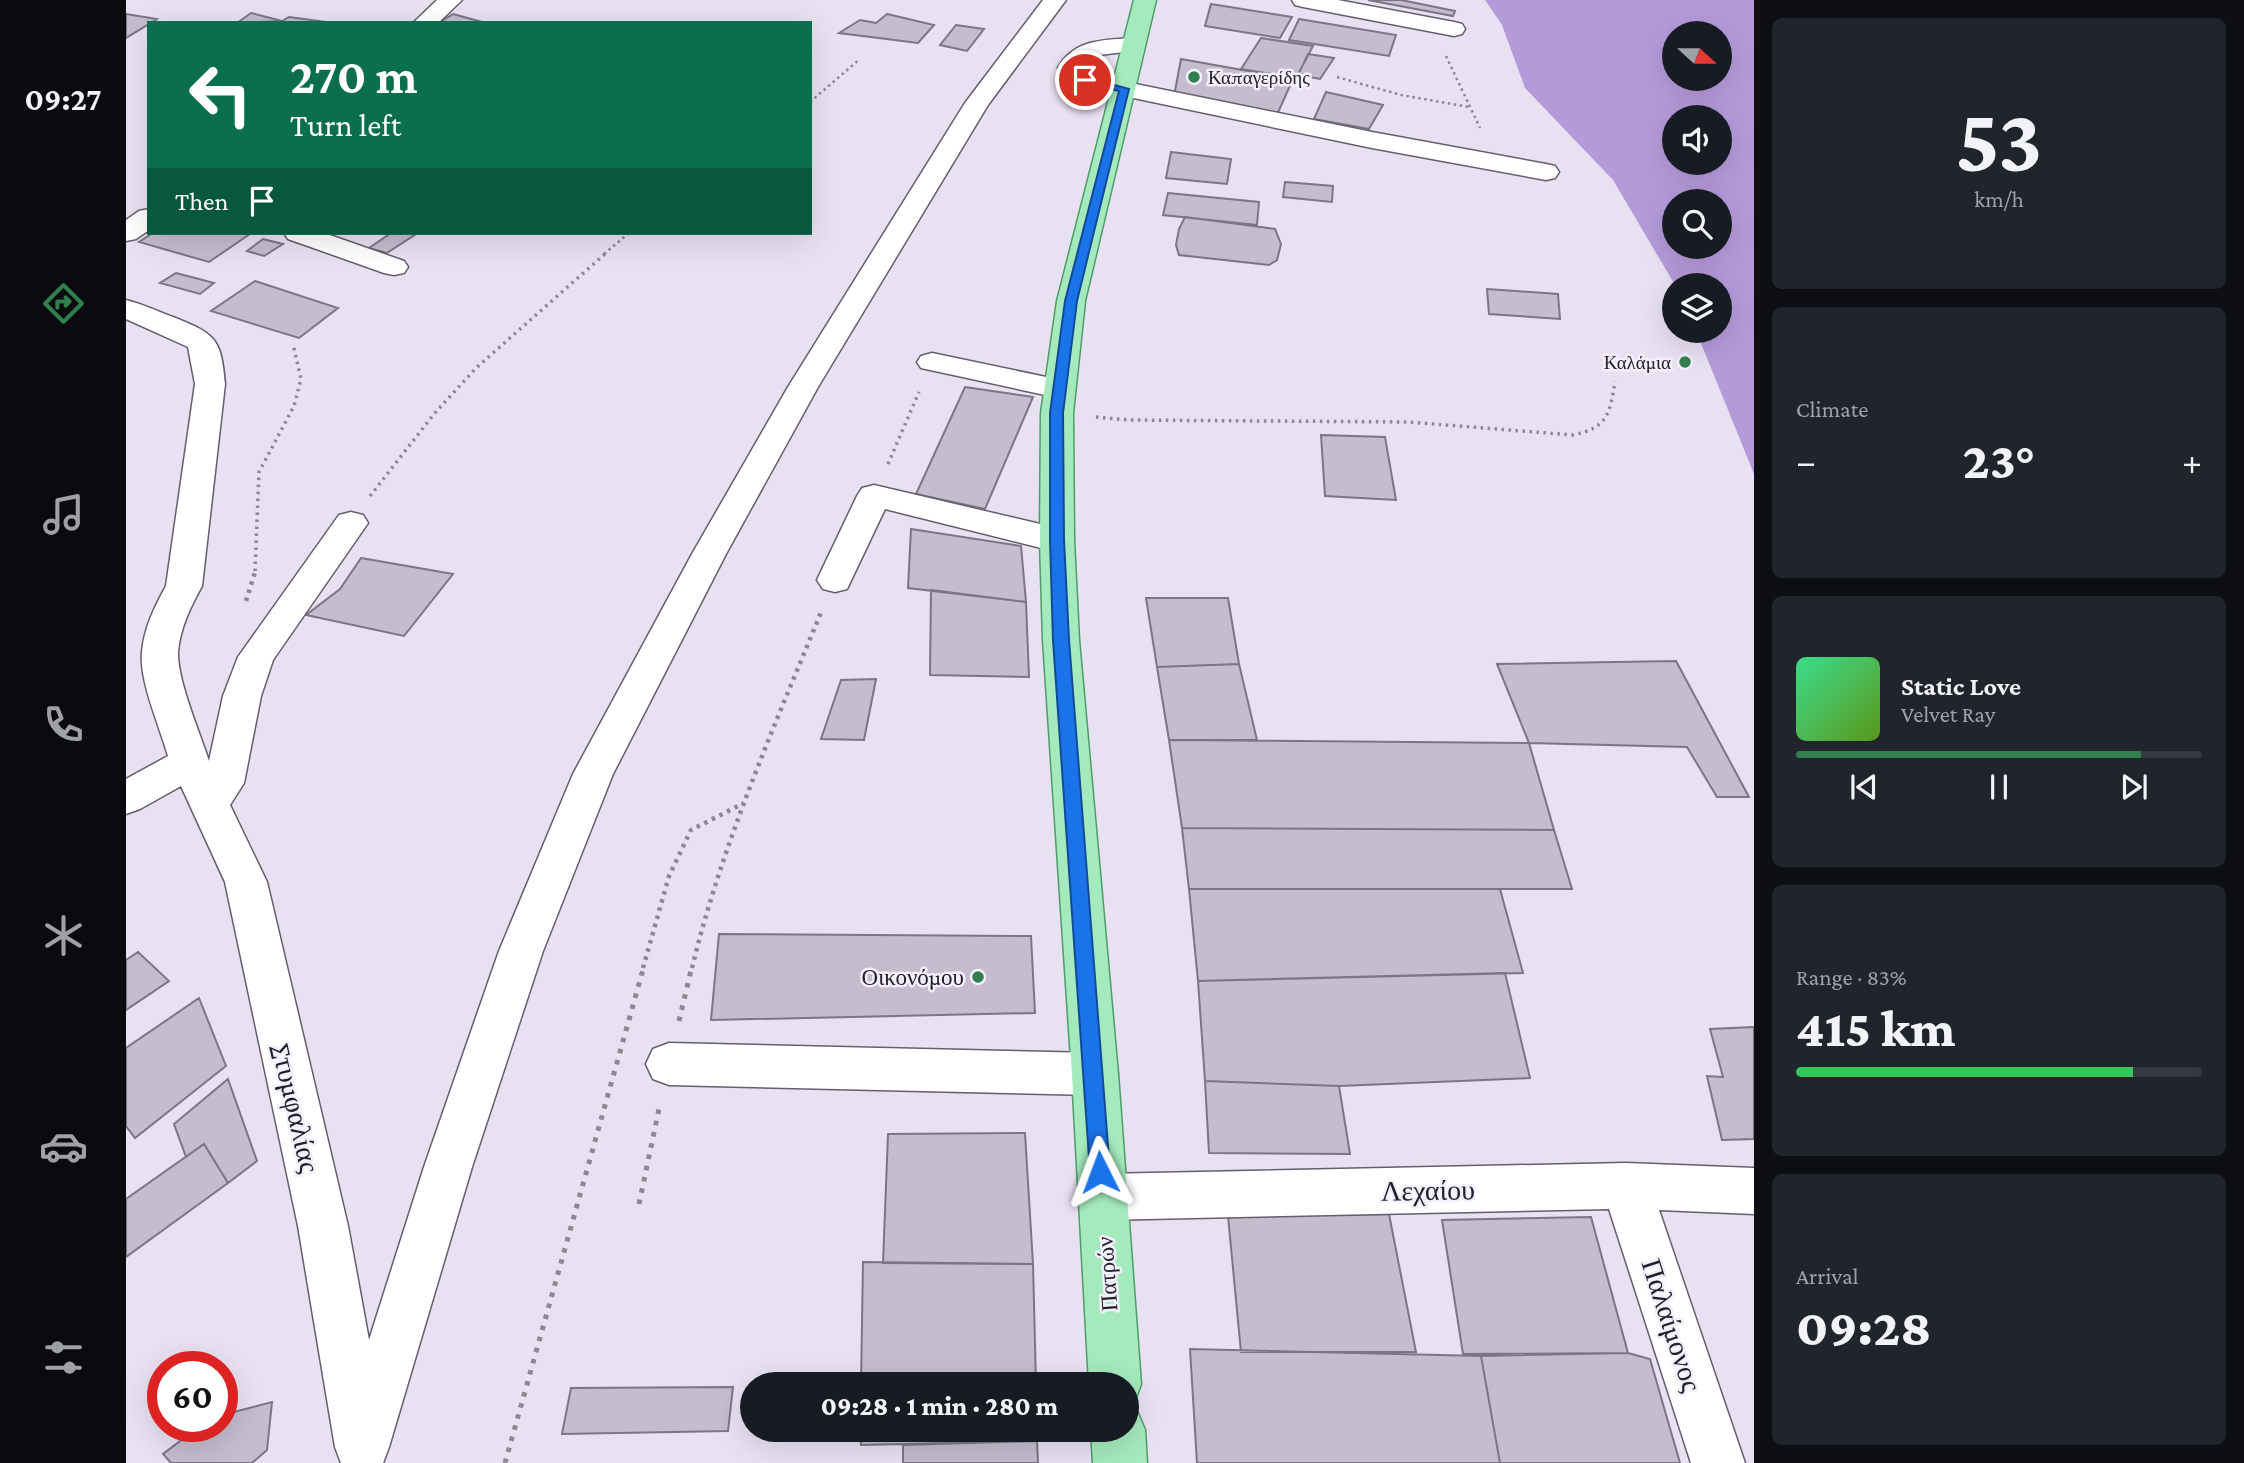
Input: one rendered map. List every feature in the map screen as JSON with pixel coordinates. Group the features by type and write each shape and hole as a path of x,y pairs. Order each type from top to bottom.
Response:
{"main road":[{"name":"Πατρών","path":"1114,1372 1095,1073 1061,640 1057,540 1058,401 1071,301 1145,0"},
{"path":"1119,1442 1120,1463"}],"street":[{"path":"426,21 451,0"},
{"path":"364,1455 448,1167 516,964 593,774 709,554 810,375 977,103 1015,49 1055,0"},
{"path":"1303,0 1454,29"},
{"path":"1133,45 1083,52 1073,60 1070,68 1073,75 1124,89 1546,172"},
{"path":"126,233 147,218"},
{"path":"304,235 394,267"},
{"name":"Στυμφαλίας","path":"126,309 197,337 205,345 208,358 210,384 184,586 169,614 160,652 162,673 200,783 246,882 323,1226 364,1455"},
{"path":"932,362 1058,401"},
{"path":"835,580 874,496 1057,540"},
{"path":"126,798 200,783 224,783 242,696 256,657 351,523"},
{"path":"669,1063 1095,1073"},
{"name":"Λεχαίου","path":"1102,1197 1626,1186 1754,1191"},
{"name":"Παλαίμονος","path":"1626,1186 1718,1463"}],"path":[{"path":"1454,29 1447,42 1446,58 1497,163"},
{"path":"812,100 860,59"},
{"path":"1337,77 1401,95 1470,108"},
{"path":"351,523 433,415 476,368 534,313 627,235"},
{"path":"245,603 256,569 259,472 294,406 301,379 293,344"},
{"path":"874,496 932,362"},
{"path":"1058,401 1128,420 1433,422 1558,435 1580,433 1598,427 1610,411 1615,381"},
{"path":"639,1204 706,909 744,803 835,580"},
{"path":"505,1463 669,876 691,830 744,803"}],"shaded area":[{"path":"1485,0 1754,0 1754,474 1701,343 1732,343 1732,273 1668,273 1613,180 1525,88 1502,25"}],"building":[{"path":"1368,0 1401,0 1455,11 1453,16"},
{"path":"1211,4 1292,17 1280,38 1205,26"},
{"path":"251,13 282,21 240,21"},
{"path":"126,14 157,19 147,21 147,25 126,38"},
{"path":"453,14 479,21 442,21"},
{"path":"887,14 934,25 918,43 839,33 860,20 876,23"},
{"path":"289,17 319,21 282,21"},
{"path":"1299,19 1396,35 1389,56 1289,40"},
{"path":"956,25 984,29 967,51 940,45"},
{"path":"1261,38 1313,46 1296,78 1241,69"},
{"path":"1308,54 1334,58 1320,79 1298,75"},
{"path":"1181,59 1293,79 1276,117 1174,96"},
{"path":"1326,92 1383,105 1369,129 1314,119"},
{"path":"1171,152 1231,159 1227,184 1166,178"},
{"path":"1285,182 1333,186 1332,202 1283,197"},
{"path":"1168,193 1259,202 1257,225 1163,215"},
{"path":"1185,217 1275,229 1281,244 1277,260 1269,265 1179,255 1176,245"},
{"path":"150,235 249,235 209,262 139,242"},
{"path":"388,235 414,235 387,253 369,248"},
{"path":"263,239 283,244 264,256 247,251"},
{"path":"176,273 214,283 200,294 160,283"},
{"path":"255,281 338,308 299,338 211,311"},
{"path":"1487,289 1558,294 1560,319 1489,314"},
{"path":"965,387 1033,397 985,509 916,494"},
{"path":"1321,435 1385,437 1396,500 1325,496"},
{"path":"911,529 1021,546 1026,602 908,588"},
{"path":"361,558 453,574 404,636 306,615 340,589"},
{"path":"931,590 1026,602 1029,677 930,675"},
{"path":"1146,598 1228,598 1239,664 1157,667"},
{"path":"1676,661 1749,797 1717,797 1687,747 1529,743 1497,664"},
{"path":"1239,664 1257,740 1169,740 1157,667"},
{"path":"876,679 864,740 821,739 841,680"},
{"path":"1169,740 1529,743 1554,830 1182,828"},
{"path":"1182,828 1554,830 1572,889 1189,889"},
{"path":"1189,889 1500,889 1523,973 1198,981"},
{"path":"719,934 1031,936 1035,1013 711,1020"},
{"path":"138,952 169,981 126,1010 126,960"},
{"path":"1505,973 1530,1078 1339,1086 1205,1081 1198,981"},
{"path":"199,998 226,1066 135,1138 126,1126 126,1048"},
{"path":"1754,1027 1754,1139 1722,1140 1707,1076 1723,1077 1710,1029"},
{"path":"228,1079 257,1161 228,1183 204,1144 186,1157 174,1124"},
{"path":"1205,1081 1339,1086 1350,1154 1209,1153"},
{"path":"1025,1133 1033,1264 883,1263 888,1134"},
{"path":"204,1144 228,1183 126,1257 126,1199"},
{"path":"1389,1214 1416,1352 1241,1352 1228,1216"},
{"path":"1591,1217 1628,1353 1463,1354 1442,1220"},
{"path":"863,1262 1033,1264 1036,1372 861,1372"},
{"path":"1190,1349 1481,1356 1500,1463 1197,1463"},
{"path":"1628,1353 1650,1359 1680,1463 1500,1463 1481,1356"},
{"path":"733,1387 728,1431 562,1434 571,1388"},
{"path":"272,1402 267,1450 252,1463 171,1463 163,1454 179,1442 238,1442 238,1411"},
{"path":"861,1442 993,1442 861,1445"},
{"path":"1037,1442 1038,1463 903,1463 903,1445"}],"place":[{"name":"Καπαγερίδης","path":"1194,77"},
{"name":"Καλάμια","path":"1685,362"},
{"name":"Οικονόμου","path":"978,977"}],"route":[{"path":"1085,80 1124,89 1071,301 1057,413 1057,540 1061,640 1095,1073 1100,1172"}]}
